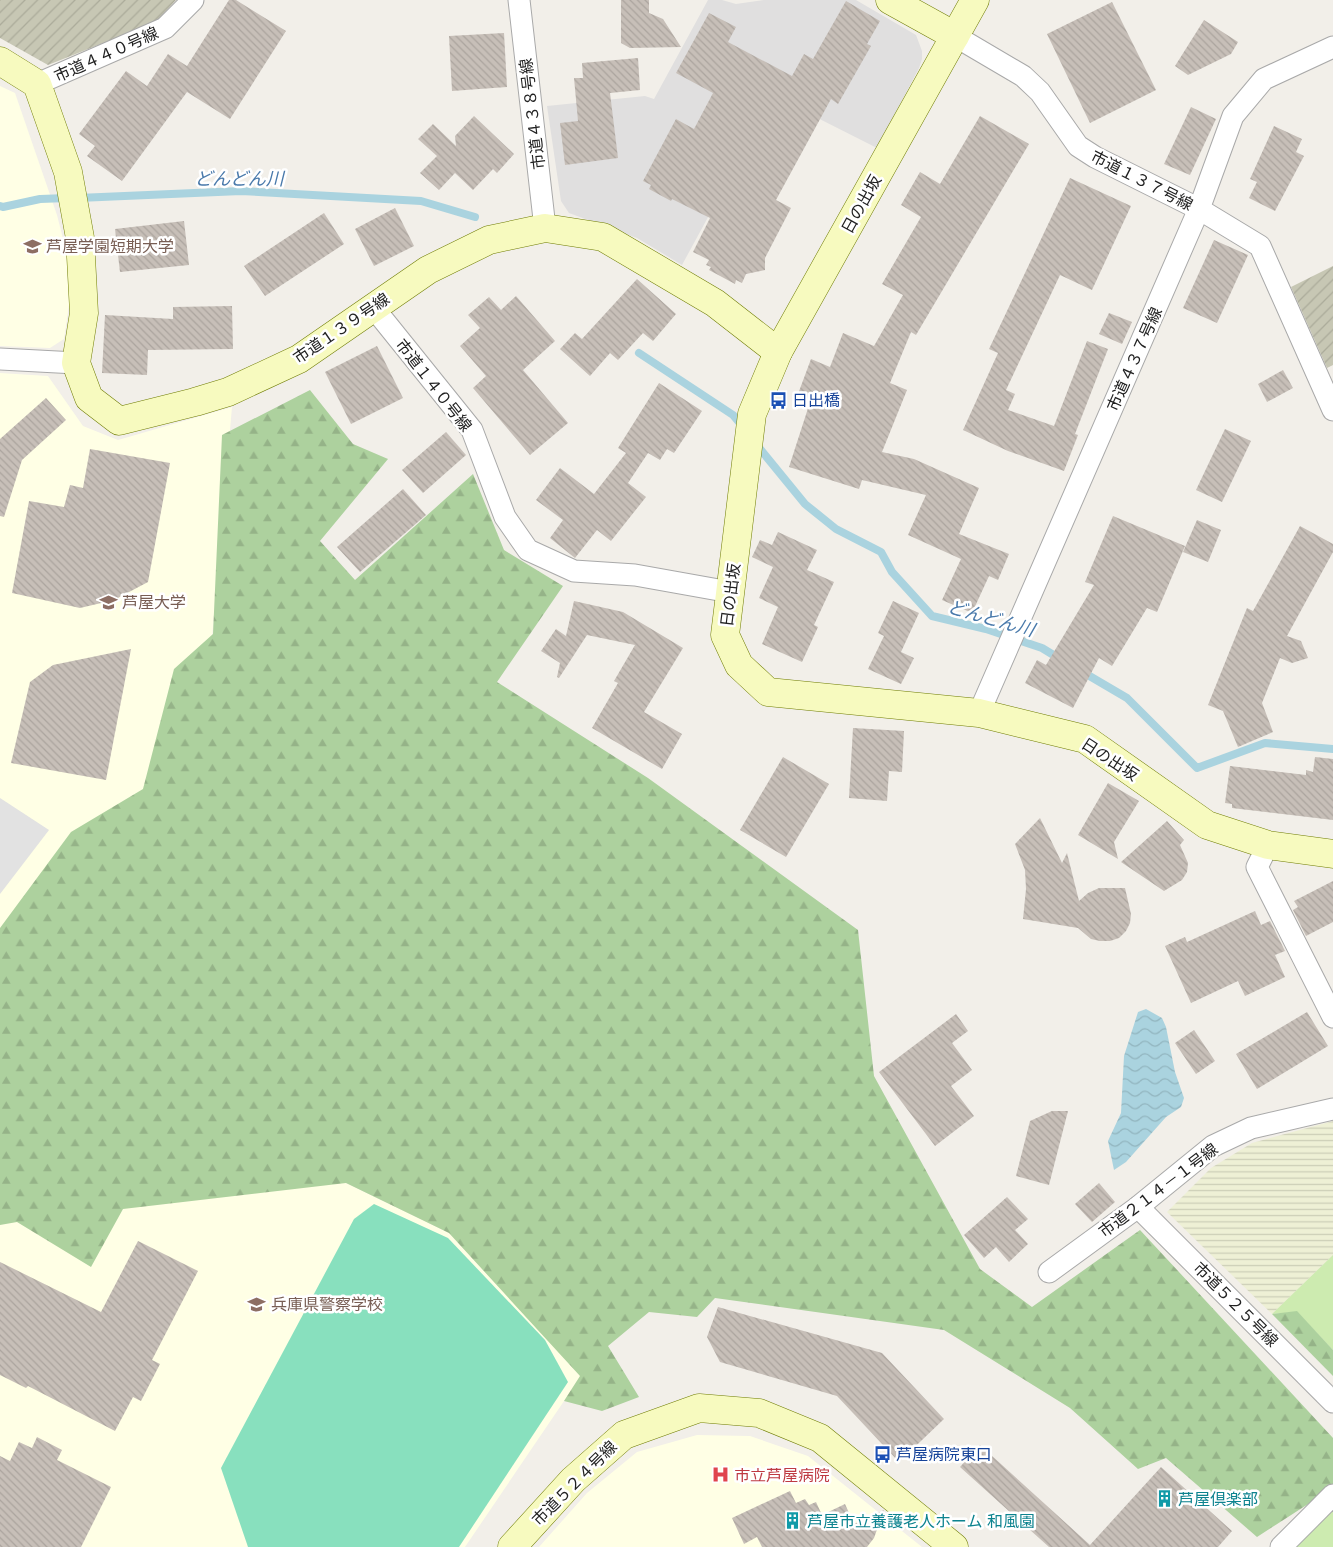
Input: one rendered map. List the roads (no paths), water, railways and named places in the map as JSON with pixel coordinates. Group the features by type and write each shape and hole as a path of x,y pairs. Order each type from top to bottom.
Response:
{"street":[{"name":"市道４４０号線","path":"37,84 165,28 193,0"},
{"name":"市道４３８号線","path":"518,0 545,228"},
{"name":"市道１３７号線","path":"890,0 1023,76 1040,92 1078,146 1095,157 1199,209 1260,246 1333,410"},
{"name":"日の出坂","path":"974,0 778,352 752,414 725,635 739,665 768,692 979,713 1085,739 1207,825 1268,845 1333,854"},
{"name":"市道４３７号線","path":"979,713 1199,209 1233,116 1264,79 1333,47"},
{"path":"0,61 37,84"},
{"name":"市道１３９号線","path":"37,84 68,172 80,238 84,313 76,363 89,398 119,421 228,392 299,359 428,270 489,240 545,228 603,237 715,303 778,352"},
{"name":"市道１４０号線","path":"373,307 472,430 505,516 528,550 574,571 635,575 730,592"},
{"path":"0,359 76,363"},
{"path":"1268,845 1257,867 1333,1017"},
{"name":"市道２１４－１号線","path":"1049,1272 1138,1207 1213,1146 1251,1128 1333,1109"},
{"name":"市道５２５号線","path":"1138,1207 1333,1402"},
{"name":"市道５２４号線","path":"512,1547 573,1480 624,1435 699,1408 759,1413 820,1438 954,1547"},
{"path":"1281,1547 1333,1495"}],"water":[{"path":"1146,1009 1162,1018 1166,1027 1175,1072 1184,1098 1181,1107 1166,1117 1126,1162 1114,1170 1108,1141 1121,1113 1124,1056 1138,1012"}],"waterway":[{"name":"どんどん川","path":"78,198 241,191 421,201 475,217"},
{"name":"どんどん川","path":"0,206 3,207 40,199 67,198"},
{"name":"どんどん川","path":"639,353 733,415 743,427"},
{"name":"どんどん川","path":"756,444 805,504 836,529 881,552 892,572 932,616 986,629 1042,648 1060,659"},
{"name":"どんどん川","path":"1081,671 1127,698 1197,768 1265,743 1333,749"}],"place":[{"name":"芦屋学園短期大学","path":"32,246"},
{"name":"日出橋","path":"778,400"},
{"name":"芦屋大学","path":"108,602"},
{"name":"兵庫県警察学校","path":"257,1304"},
{"name":"芦屋病院東口","path":"882,1454"},
{"name":"市立芦屋病院","path":"720,1475"},
{"name":"芦屋倶楽部","path":"1164,1499"},
{"name":"芦屋市立養護老人ホーム 和風園","path":"793,1521"}]}
